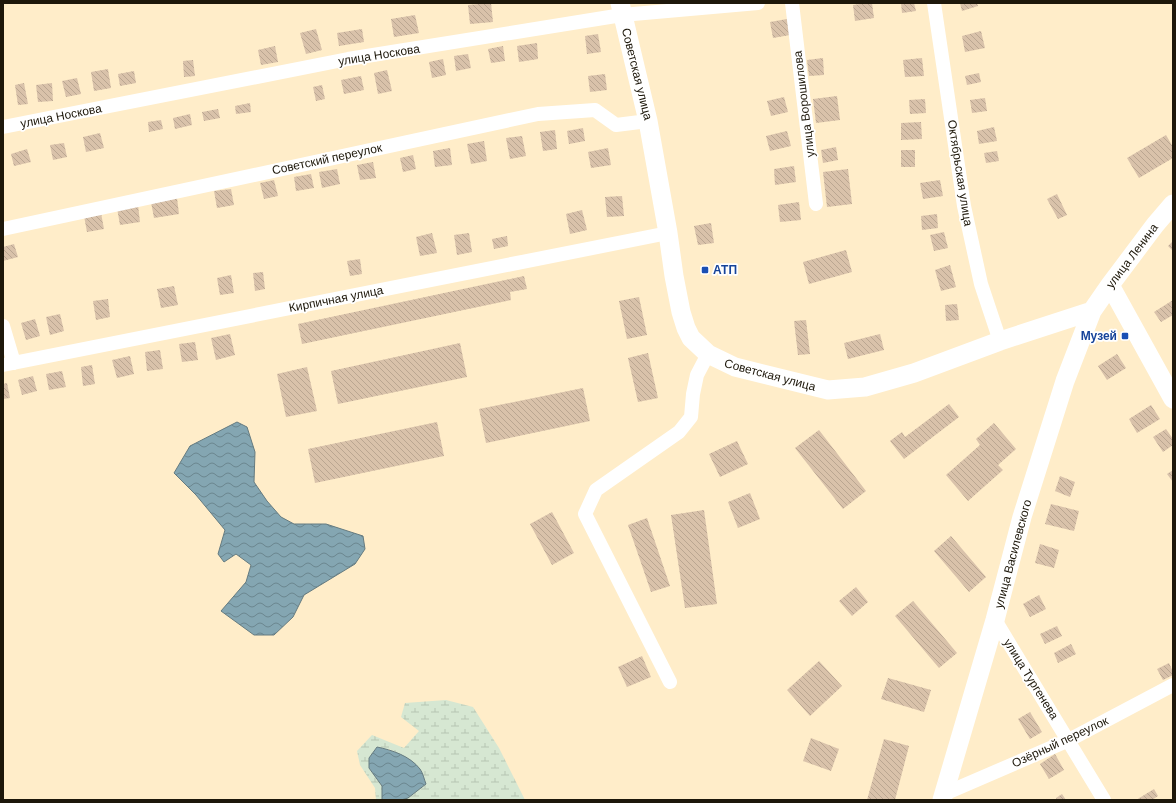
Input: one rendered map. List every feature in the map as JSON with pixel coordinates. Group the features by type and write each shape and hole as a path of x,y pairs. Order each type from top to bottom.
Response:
{"street":[{"name":"улица Носкова","path":"3,127 348,59 621,9 758,3"},
{"name":"улица Ворошилова","path":"792,3 816,204"},
{"name":"Октябрьская улица","path":"934,3 964,206 981,284 1000,341"},
{"name":"Советская улица","path":"621,9 648,121 681,312 691,338 708,354 735,367 828,390 865,387 914,373 1000,341 1092,311"},
{"name":"Советский переулок","path":"3,229 538,114 595,110 616,124 648,121"},
{"name":"улица Ленина","path":"1092,311 1110,284 1173,204"},
{"name":"Кирпичная улица","path":"8,364 668,233"},
{"path":"1110,284 1173,399"},
{"name":"улица Василевского","path":"943,797 995,620 1022,517 1064,381 1092,311"},
{"path":"3,326 8,364"},
{"path":"670,682 585,514 596,490 679,432 691,417 693,394 697,375 708,354"},
{"name":"улица Тургенева","path":"995,620 1104,800"},
{"name":"Озёрный переулок","path":"943,797 1069,740 1173,686"}],"green space":[{"path":"446,700 473,707 499,748 525,800 401,800 408,798 426,784 420,769 405,757 389,749 369,768 382,786 382,800 376,800 375,788 360,765 357,751 372,735 404,748 419,731 401,717 405,703"}],"water":[{"path":"237,422 247,427 255,452 254,482 267,501 281,517 294,524 326,524 363,536 365,549 355,564 304,595 293,617 274,635 254,635 221,611 246,582 251,565 236,554 224,562 218,554 225,530 196,495 174,473 190,446"},
{"path":"377,747 395,752 411,760 423,774 426,784 408,798 401,800 382,800 382,786 369,768 369,758"}],"building":[{"path":"491,3 493,22 470,24 468,5"},
{"path":"872,3 874,18 855,21 853,5"},
{"path":"901,3 914,3 916,11 902,13"},
{"path":"960,3 977,3 978,6 962,11"},
{"path":"415,15 419,33 394,37 391,19"},
{"path":"787,19 790,35 773,38 770,22"},
{"path":"316,29 322,50 306,54 300,33"},
{"path":"362,29 364,42 339,46 337,33"},
{"path":"981,31 985,48 965,52 962,36"},
{"path":"598,34 601,52 587,54 585,36"},
{"path":"537,43 538,59 519,62 517,46"},
{"path":"275,46 278,62 261,65 258,50"},
{"path":"503,46 505,61 491,63 488,49"},
{"path":"468,54 471,68 456,71 454,56"},
{"path":"823,58 824,75 809,76 807,60"},
{"path":"922,58 924,76 905,77 903,60"},
{"path":"443,59 446,75 432,78 429,62"},
{"path":"193,60 195,76 184,77 183,61"},
{"path":"108,69 111,88 94,91 91,72"},
{"path":"387,70 392,91 378,94 374,73"},
{"path":"134,71 136,83 120,86 118,74"},
{"path":"979,73 981,82 967,85 965,76"},
{"path":"605,74 607,90 590,92 588,76"},
{"path":"361,76 364,90 344,94 341,80"},
{"path":"77,78 81,94 66,97 62,81"},
{"path":"24,83 28,104 18,105 15,85"},
{"path":"52,83 53,101 38,102 36,85"},
{"path":"322,85 325,99 316,101 313,87"},
{"path":"837,96 840,120 816,123 813,99"},
{"path":"784,97 788,112 771,116 767,101"},
{"path":"985,98 987,111 972,113 970,100"},
{"path":"925,99 926,113 910,114 909,100"},
{"path":"250,103 251,112 236,114 235,106"},
{"path":"218,109 220,118 204,121 202,112"},
{"path":"190,114 192,125 175,129 173,118"},
{"path":"161,120 163,129 149,132 148,122"},
{"path":"921,122 922,139 901,140 901,123"},
{"path":"994,127 997,141 979,144 977,131"},
{"path":"583,128 585,141 569,144 567,131"},
{"path":"555,130 557,149 543,151 540,132"},
{"path":"787,131 791,146 770,151 766,136"},
{"path":"100,133 104,148 86,152 83,137"},
{"path":"1166,135 1173,147 1173,158 1139,178 1127,158"},
{"path":"522,136 526,156 510,159 506,138"},
{"path":"484,141 487,161 471,164 467,144"},
{"path":"64,143 67,157 53,160 50,145"},
{"path":"836,147 838,160 823,163 821,150"},
{"path":"450,148 452,165 435,167 433,151"},
{"path":"608,148 611,165 591,168 588,152"},
{"path":"27,149 31,162 14,166 11,154"},
{"path":"901,150 915,150 915,167 901,167"},
{"path":"997,151 999,161 986,163 984,153"},
{"path":"413,155 416,169 403,172 400,158"},
{"path":"373,162 376,178 360,180 357,165"},
{"path":"794,166 796,182 775,185 774,169"},
{"path":"337,169 340,184 322,188 319,172"},
{"path":"848,169 852,204 827,207 823,172"},
{"path":"311,174 314,188 296,191 294,177"},
{"path":"274,180 278,196 264,199 260,183"},
{"path":"940,180 943,196 923,199 920,183"},
{"path":"231,189 234,205 217,208 214,191"},
{"path":"1057,194 1067,215 1058,219 1047,199"},
{"path":"622,196 624,216 607,217 605,197"},
{"path":"177,198 179,214 154,218 151,202"},
{"path":"799,202 801,220 780,222 778,205"},
{"path":"138,205 140,222 120,225 117,208"},
{"path":"582,210 587,230 570,234 566,214"},
{"path":"101,213 104,229 87,232 84,216"},
{"path":"937,214 938,228 922,230 921,216"},
{"path":"711,223 714,243 698,245 694,226"},
{"path":"944,232 948,248 934,251 930,235"},
{"path":"432,233 437,253 420,256 416,237"},
{"path":"469,233 472,252 457,255 454,235"},
{"path":"507,236 508,246 494,249 492,239"},
{"path":"1173,241 1173,251 1168,246"},
{"path":"14,244 18,257 3,261 3,247"},
{"path":"846,250 852,272 809,284 803,262"},
{"path":"360,259 362,274 350,276 347,261"},
{"path":"950,265 956,287 941,291 935,270"},
{"path":"263,272 265,289 255,291 253,273"},
{"path":"231,275 234,293 220,295 217,278"},
{"path":"524,276 527,289 510,292 511,300 302,344 298,324"},
{"path":"174,286 178,305 161,308 157,289"},
{"path":"639,297 647,335 627,339 619,301"},
{"path":"108,299 110,317 96,320 93,301"},
{"path":"1173,300 1173,315 1161,322 1154,312"},
{"path":"957,304 959,320 946,321 945,305"},
{"path":"60,314 64,331 50,335 46,317"},
{"path":"35,319 40,336 26,340 21,323"},
{"path":"806,320 810,354 798,355 794,321"},
{"path":"230,334 235,355 216,360 211,338"},
{"path":"880,334 884,350 848,359 844,343"},
{"path":"195,342 198,360 182,362 179,344"},
{"path":"460,343 467,377 338,404 331,371"},
{"path":"160,350 163,369 147,371 145,352"},
{"path":"648,353 658,398 638,402 628,358"},
{"path":"1117,354 1126,368 1107,380 1098,366"},
{"path":"130,356 134,374 117,378 112,360"},
{"path":"92,365 95,384 83,386 81,367"},
{"path":"307,367 317,411 286,417 277,374"},
{"path":"62,371 66,387 49,390 46,374"},
{"path":"33,376 37,391 22,395 18,380"},
{"path":"7,383 10,398 3,399 3,384"},
{"path":"583,388 590,421 486,443 479,409"},
{"path":"949,404 959,417 904,459 890,441 902,432 905,437"},
{"path":"1151,405 1160,419 1137,433 1129,419"},
{"path":"437,422 444,456 315,483 308,449"},
{"path":"994,423 1016,449 998,465 1003,470 968,501 946,475 980,445 976,439"},
{"path":"1166,429 1173,439 1173,445 1163,452 1153,437"},
{"path":"819,430 866,491 843,509 795,448"},
{"path":"737,441 748,464 720,477 709,454"},
{"path":"1173,470 1173,482 1167,474"},
{"path":"1060,476 1075,482 1070,497 1055,491"},
{"path":"750,493 760,519 738,528 728,502"},
{"path":"1051,504 1079,511 1074,531 1045,524"},
{"path":"704,510 717,604 685,608 671,515"},
{"path":"552,512 574,553 552,565 530,524"},
{"path":"647,518 670,586 651,592 628,525"},
{"path":"951,536 986,577 969,592 934,551"},
{"path":"1040,544 1059,550 1054,568 1035,563"},
{"path":"856,587 868,602 852,616 839,601"},
{"path":"1039,595 1046,609 1030,617 1023,604"},
{"path":"913,601 957,653 939,668 895,616"},
{"path":"1057,626 1062,636 1045,644 1040,634"},
{"path":"1071,644 1076,654 1058,663 1054,653"},
{"path":"642,656 651,677 627,687 618,667"},
{"path":"819,661 842,686 810,716 787,690"},
{"path":"1169,663 1173,675 1163,680 1157,669"},
{"path":"888,678 931,690 924,712 881,699"},
{"path":"1030,712 1042,732 1030,739 1018,719"},
{"path":"811,738 839,749 831,771 803,761"},
{"path":"884,739 909,746 895,800 867,800"},
{"path":"1055,754 1064,770 1049,779 1040,764"},
{"path":"1154,789 1158,796 1152,800 1136,800"},
{"path":"1062,794 1066,800 1057,800 1056,798"}],"place":[{"name":"АТП","path":"705,270"},
{"name":"Музей","path":"1125,336"}]}
